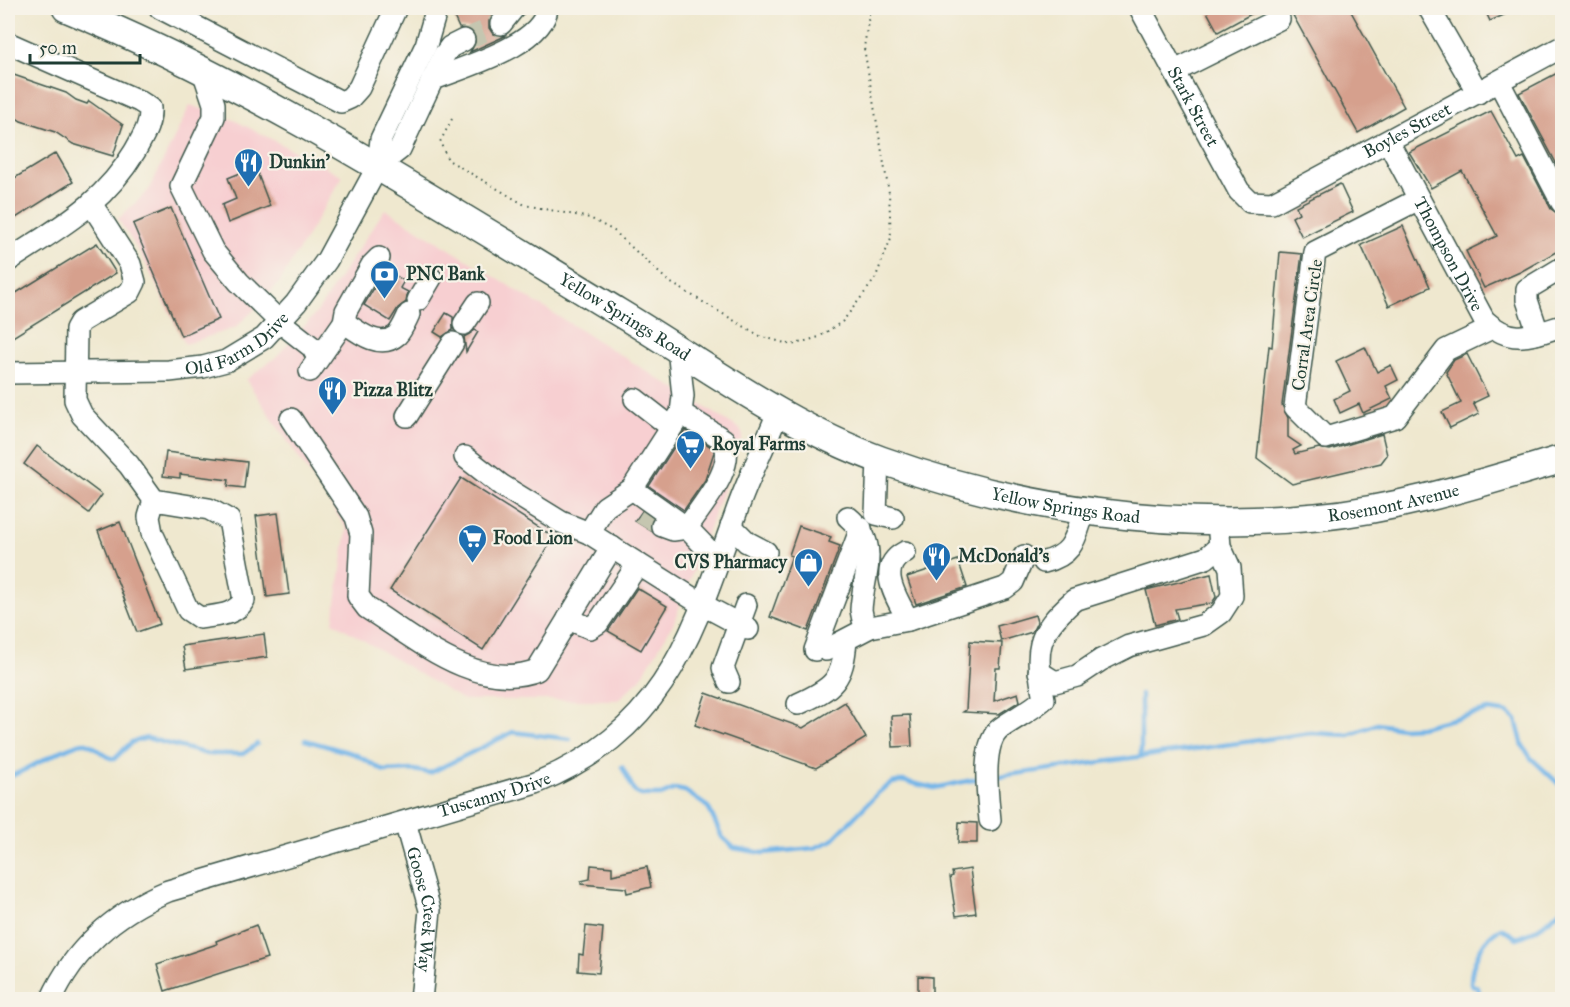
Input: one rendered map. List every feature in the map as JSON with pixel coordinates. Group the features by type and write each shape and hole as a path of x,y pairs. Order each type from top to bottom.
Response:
{"main road":[{"name":"Yellow Springs Road","path":"66,8 203,71 378,166 678,348 778,412 878,459 984,492 1084,512 1219,534"},
{"name":"Rosemont Avenue","path":"1219,534 1410,503 1563,459"}],"street":[{"path":"160,8 331,99 341,102 350,99 358,88 396,8"},
{"path":"378,166 381,139 426,45 437,8"},
{"path":"432,80 521,42 537,30 547,8"},
{"name":"Stark Street","path":"1140,8 1239,191 1250,202"},
{"path":"1429,8 1478,93"},
{"path":"1175,71 1279,19"},
{"path":"378,166 400,150 450,47 465,39"},
{"path":"8,43 150,108 148,129 123,171 92,205 8,261"},
{"name":"Boyles Street","path":"1250,202 1272,203 1389,143 1563,47"},
{"path":"203,71 214,104 214,117 181,186 213,251 239,282 280,322 312,347 314,365 344,322 346,311 372,265 380,258"},
{"path":"1499,82 1563,203"},
{"name":"Thompson Drive","path":"1389,143 1484,320 1497,332 1514,338 1563,326"},
{"name":"Old Farm Drive","path":"8,373 169,371 203,367 226,361 247,349 280,322 327,260 378,166"},
{"name":"Corral Area Circle","path":"1419,199 1314,252 1295,407 1326,438 1395,417 1446,350 1492,327"},
{"path":"92,205 130,264 135,282 130,292 80,321 76,329 75,400 82,415 129,465 154,500 209,509 229,520 244,600 234,612 200,618 188,610 152,532 149,517 154,500"},
{"path":"1538,333 1527,300 1527,289 1563,268"},
{"path":"344,322 374,341 385,340 397,335 431,278"},
{"path":"464,324 478,303"},
{"path":"407,416 453,344"},
{"path":"589,533 605,507 626,493 676,420 683,396 678,348"},
{"path":"635,399 676,420 724,440 727,447 726,466 687,528 673,530 662,526"},
{"name":"Tuscanny Drive","path":"51,999 78,954 98,933 143,901 168,891 536,783 567,770 609,742 640,714 669,676 694,630 731,526 778,412"},
{"path":"291,419 356,517 361,534 358,596 367,608 460,666 479,672 525,674 537,670 612,547"},
{"path":"465,457 501,485 561,522 589,533 703,605 744,619 723,668 729,682"},
{"path":"854,523 884,516 878,459"},
{"path":"626,493 641,513"},
{"path":"626,493 687,528 719,561"},
{"path":"854,523 820,650 870,627 908,620 1005,588 1034,559 1058,559 1073,545 1084,512"},
{"path":"854,523 869,545 861,610 863,620 870,627"},
{"path":"731,526 747,542 766,552"},
{"path":"1039,672 1055,682 1077,676 1101,660 1129,646 1204,625 1221,613 1232,596 1230,568 1219,534"},
{"path":"990,820 987,791 988,751 998,730 1029,713 1044,699 1039,672 1040,641 1057,615 1074,600 1206,558 1219,534"},
{"path":"905,552 893,561 889,577 908,620"},
{"path":"568,620 581,627 590,628 598,624 638,564"},
{"path":"798,704 824,693 840,677 846,640"},
{"name":"Goose Creek Way","path":"405,822 430,910 421,999"}],"path":[{"path":"452,119 440,142 448,159 525,205 590,218 614,231 668,281 760,336 792,345 819,337 843,321 875,279 891,238 889,193 864,48 870,8"}],"shaded area":[{"path":"190,105 234,120 343,176 279,283 252,312 235,328 185,344 143,258 118,219 149,190"},
{"path":"385,209 740,429 743,436 674,622 641,678 618,700 463,700 333,622 347,529 246,380 275,358 317,312"}],"building":[{"path":"474,8 494,8 489,28 493,34 505,36 470,52 477,41 476,35 470,29 459,28 454,17"},
{"path":"1205,8 1262,8 1218,32"},
{"path":"1289,8 1349,8 1404,107 1358,133"},
{"path":"1484,8 1520,8 1490,21"},
{"path":"1563,70 1563,176 1519,93"},
{"path":"8,73 66,93 87,104 89,101 123,125 113,156 73,144 55,132 21,121 8,112"},
{"path":"1491,111 1518,160 1524,157 1551,209 1563,216 1563,248 1520,272 1484,288 1466,251 1497,236 1462,171 1431,188 1409,152"},
{"path":"56,153 73,182 8,223 8,182"},
{"name":"Dunkin'","path":"255,167 270,206 228,223 222,205 236,199 228,178"},
{"path":"1340,184 1353,212 1302,237 1292,217 1299,213 1296,206"},
{"path":"171,208 219,319 181,336 133,224"},
{"path":"1403,226 1430,287 1389,306 1361,245"},
{"path":"97,243 116,273 8,340 8,298"},
{"path":"1280,252 1302,254 1282,405 1288,418 1288,437 1301,446 1293,450 1295,454 1319,448 1330,450 1382,434 1387,455 1381,463 1292,484 1257,458 1269,346 1272,347"},
{"name":"PNC Bank","path":"395,275 404,281 400,288 408,292 406,302 398,308 390,321 364,305 381,276 391,282"},
{"path":"446,313 453,317 453,330 442,337 434,332"},
{"path":"475,330 478,332 466,352 464,337"},
{"path":"1365,347 1377,372 1391,365 1398,380 1386,386 1392,399 1363,413 1359,404 1340,413 1334,399 1350,391 1336,361"},
{"path":"1467,354 1488,396 1473,403 1479,414 1450,428 1442,412 1461,403 1446,372 1454,360"},
{"name":"Royal Farms","path":"685,430 713,448 714,452 705,480 684,510 649,486"},
{"path":"37,446 102,495 89,513 24,464"},
{"path":"166,452 247,462 244,488 228,486 229,480 180,474 180,478 163,476"},
{"name":"Food Lion","path":"461,478 554,537 483,650 390,590"},
{"path":"642,511 652,519 651,531 635,521"},
{"path":"278,513 289,594 267,597 256,516"},
{"path":"120,522 160,624 137,632 98,531"},
{"name":"CVS Pharmacy","path":"799,526 831,537 829,542 840,546 808,631 770,617 792,556 789,555"},
{"name":"McDonald's","path":"958,560 967,587 916,604 907,577"},
{"path":"1211,574 1216,597 1212,603 1175,609 1178,619 1155,625 1146,590"},
{"path":"637,588 667,606 641,650 608,631"},
{"path":"1035,615 1037,622 1032,632 1001,641 997,626"},
{"path":"264,634 267,657 186,669 182,646"},
{"path":"970,641 1002,643 1000,668 996,668 994,701 1018,693 1020,701 999,714 963,712 966,710"},
{"path":"706,693 803,728 845,702 866,738 816,768 695,725"},
{"path":"910,715 912,746 893,747 891,716"},
{"path":"959,822 977,823 977,843 958,843"},
{"path":"591,865 612,867 612,875 647,867 651,887 627,893 626,888 581,884 581,881 590,879"},
{"path":"970,869 976,913 956,916 950,877 953,876 952,872"},
{"path":"256,925 267,958 165,991 157,964 217,944 216,941"},
{"path":"586,926 603,928 599,973 578,971 579,954 583,955"},
{"path":"918,976 932,977 932,999 918,999"}],"waterway":[{"path":"1141,694 1141,755"},
{"path":"993,777 1311,733 1349,735 1377,724 1402,728 1420,727 1489,710 1508,713 1516,720 1523,746 1531,758 1562,787"},
{"path":"305,740 355,754 384,771 414,770 430,773 513,732 570,739"},
{"path":"8,777 70,747 86,743 114,759 132,742 147,738 207,754 243,754 257,744"},
{"path":"622,767 635,792 641,795 661,795 675,789 685,791 708,807 722,837 734,848 763,853 814,848 831,841 879,792 892,783 903,781 934,788 982,778"},
{"path":"1441,1000 1443,996 1474,998 1479,994 1478,987 1471,985 1475,960 1483,944 1495,932 1501,928 1517,938 1523,936 1542,926 1562,908"}],"tunnel":[{"path":"464,40 501,24"},
{"path":"641,513 662,526"}],"place":[{"name":"Dunkin'","path":"248,188"},
{"name":"PNC Bank","path":"385,300"},
{"name":"Pizza Blitz","path":"332,416"},
{"name":"Royal Farms","path":"691,470"},
{"name":"Food Lion","path":"472,564"},
{"name":"McDonald's","path":"937,582"},
{"name":"CVS Pharmacy","path":"808,588"}]}
